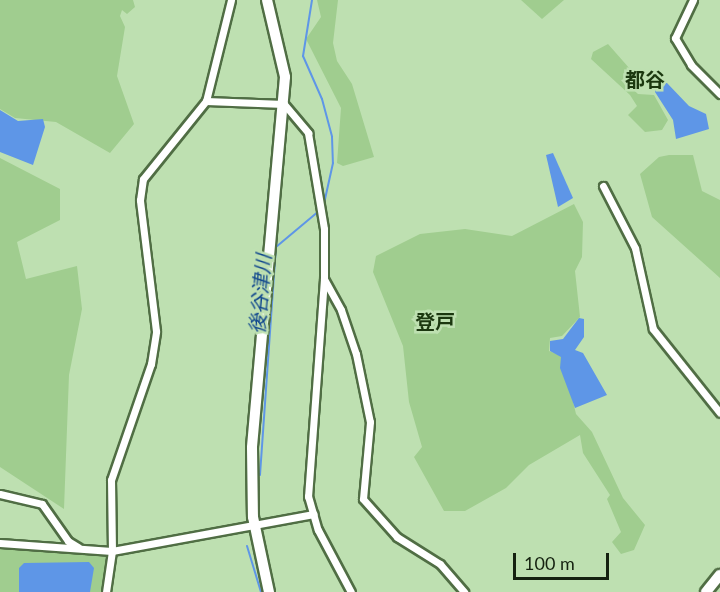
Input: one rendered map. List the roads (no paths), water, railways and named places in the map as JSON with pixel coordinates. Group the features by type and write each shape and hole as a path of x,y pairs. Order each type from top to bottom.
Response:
{"street":[{"path":"105,592 112,551 111,480 151,364 156,331 140,200 143,179 206,101 231,0"},
{"path":"267,0 282,53 284,104 254,410 254,526 269,592"},
{"path":"693,0 675,38 691,65 720,94"},
{"path":"206,101 284,104 308,134 324,229 324,279 307,484 314,514 351,592"},
{"path":"603,186 635,248 653,329 720,413"},
{"path":"324,279 342,310 356,354 369,422 363,499 397,537 440,564 464,592"},
{"path":"0,494 42,504 68,542 78,547"},
{"path":"0,543 112,551 314,514"},
{"path":"706,592 720,575"}],"water":[{"path":"658,81 667,83 689,106 706,114 709,129 676,139 673,120 655,92"},
{"path":"0,110 18,121 43,119 45,127 33,165 0,152"},
{"path":"553,153 573,198 558,207 546,155"},
{"path":"579,318 584,319 584,337 575,350 583,353 607,395 575,408 560,368 561,357 550,351 550,341 563,339"},
{"path":"89,562 94,568 90,592 19,592 19,568 24,563"}],"waterway":[{"name":"後谷津川","path":"312,0 303,56 322,99 332,137 333,163 323,208"},
{"name":"後谷津川","path":"260,475 276,247 319,211"},
{"name":"後谷津川","path":"247,546 261,592"}],"district":[{"name":"都谷","path":"645,79"},
{"name":"登戸","path":"435,321"}]}
